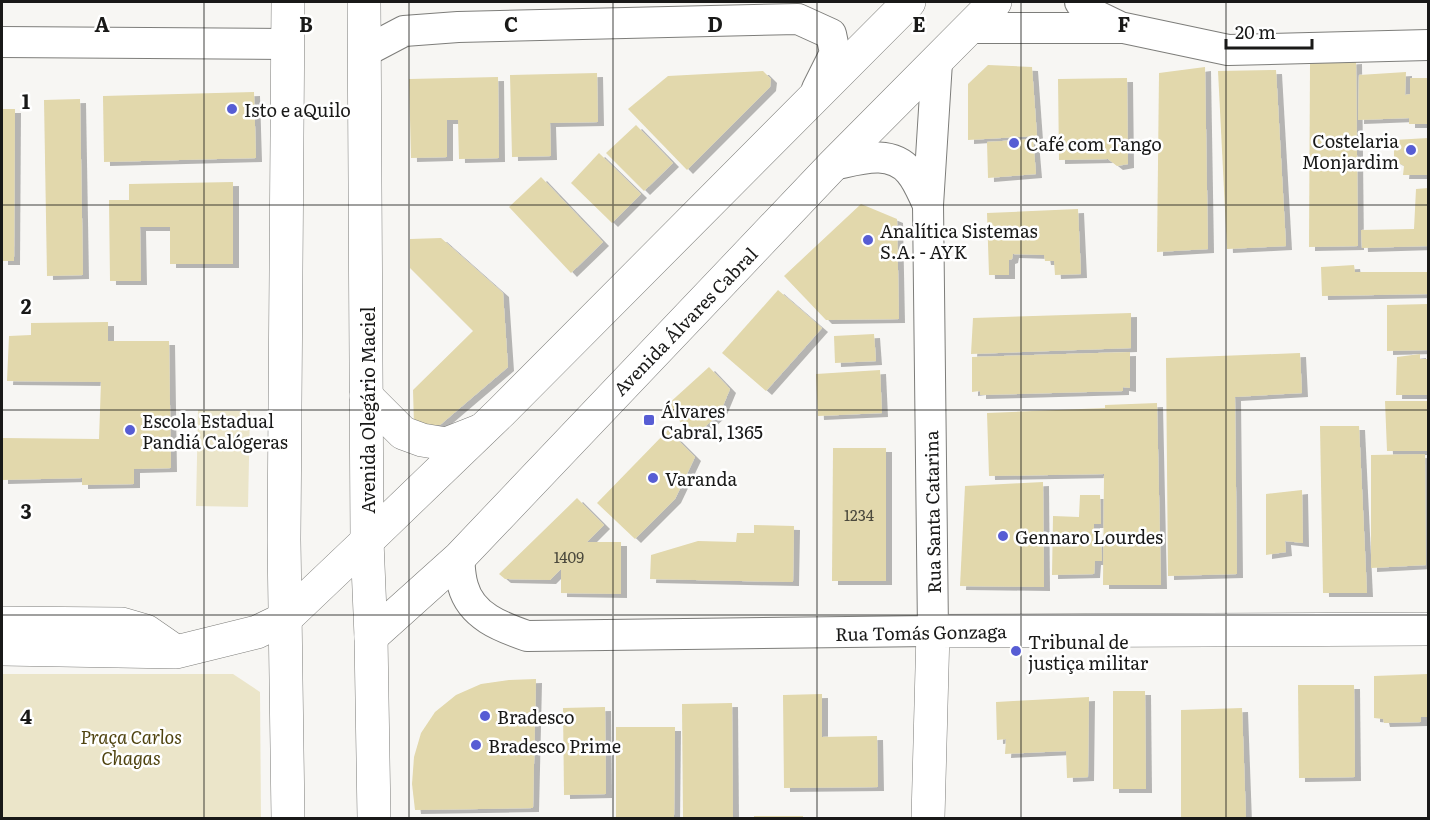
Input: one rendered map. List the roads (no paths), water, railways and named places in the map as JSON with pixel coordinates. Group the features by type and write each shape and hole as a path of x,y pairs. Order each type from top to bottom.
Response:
{"main road":[{"path":"288,2 284,528 288,819"},
{"name":"Avenida Olegário Maciel","path":"364,2 367,541 374,819"},
{"path":"2,649 176,652 257,632 285,618 501,412 909,2"},
{"name":"Avenida Álvares Cabral","path":"371,637 459,558 833,165 995,2"},
{"path":"366,396 403,433 422,440 446,444 479,431"},
{"path":"2,623 122,624 146,631 176,652"},
{"name":"Rua Tomás Gonzaga","path":"933,632 1428,629"},
{"name":"Rua Santa Catarina","path":"928,819 933,632"}],"street":[{"path":"1080,2 1087,11 1124,28"},
{"path":"366,51 404,31 458,27 798,19 831,34 835,53 812,97"},
{"path":"969,28 1124,28 1228,50 1428,45"},
{"path":"2,42 288,44"},
{"name":"Rua Santa Catarina","path":"933,632 928,205 937,62"},
{"name":"Rua Santa Catarina","path":"833,165 878,156 895,161 909,171 928,205"},
{"name":"Rua Tomás Gonzaga","path":"459,558 463,587 475,608 495,624 527,636 933,632"}],"place":[{"name":"Isto e aQuilo","path":"232,109"},
{"name":"Café com Tango","path":"1014,143"},
{"name":"Costelaria Monjardim","path":"1411,150"},
{"name":"Analítica Sistemas S.A. - AYK","path":"868,240"},
{"name":"Álvares Cabral, 1365","path":"649,420"},
{"name":"Escola Estadual Pandiá Calógeras","path":"130,430"},
{"name":"Varanda","path":"653,478"},
{"name":"Gennaro Lourdes","path":"1003,536"},
{"name":"Tribunal de justiça militar","path":"1016,651"},
{"name":"Bradesco","path":"485,716"},
{"name":"Bradesco Prime","path":"476,745"}],"park label":[{"name":"Praça Carlos Chagas","path":"131,746"}]}
